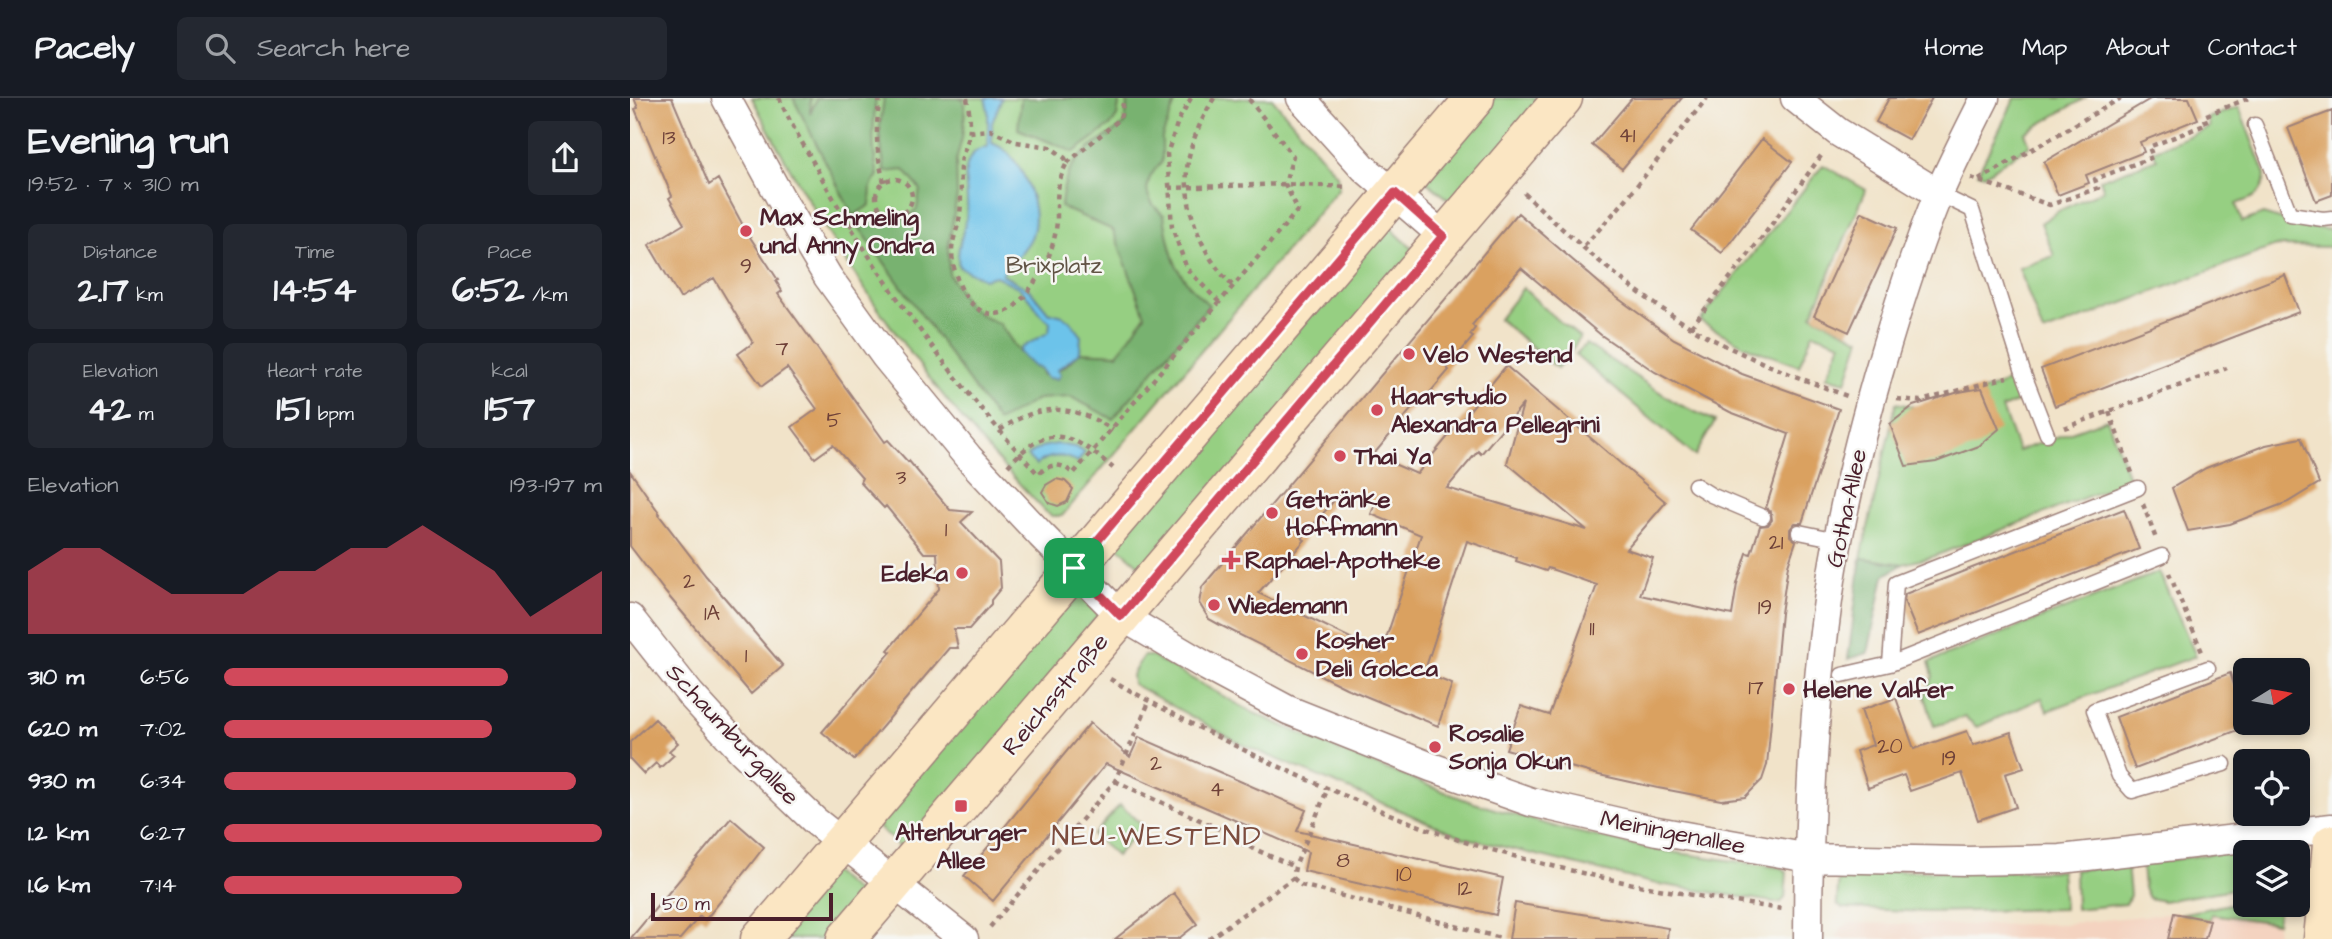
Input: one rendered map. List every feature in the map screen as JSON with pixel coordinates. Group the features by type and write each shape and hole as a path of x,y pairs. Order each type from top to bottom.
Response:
{"main road":[{"path":"760,939 1475,98"},
{"name":"Reichsstraße","path":"846,939 1563,98"},
{"path":"2323,939 2332,844"}],"street":[{"path":"726,98 828,278 885,356 968,457 1074,568"},
{"path":"1301,98 1364,168 1443,236"},
{"path":"1795,98 1838,132 1939,194"},
{"name":"Gotha-Allee","path":"1808,939 1808,858 1820,667 1838,540 1873,392 1898,307 1939,194 1985,98"},
{"name":"Meiningenallee","path":"1074,568 1121,616 1203,666 1288,710 1431,767 1531,802 1657,831 1808,858 1967,861 2061,859 2332,828"},
{"name":"Schaumburgallee","path":"630,618 690,694 743,752 815,821 894,882"},
{"path":"894,882 964,939"}],"lane":[{"path":"2255,125 2290,214 2332,218"},
{"path":"1939,194 1972,210 2024,372 2048,434"},
{"path":"1695,485 1711,495 1763,517"},
{"path":"1890,664 1896,583 2138,488"},
{"path":"1799,532 1838,540"},
{"path":"1842,675 1890,664 2162,556"},
{"path":"2208,668 2094,710 2119,776 2132,791 2224,764"}],"path":[{"path":"779,98 849,226 930,345 1038,474 1046,467 1058,465 1073,474 1298,210 1285,184 1293,156 1248,98"},
{"path":"880,98 876,146 884,182"},
{"path":"967,98 971,123 961,156 960,216 952,253 957,275 968,300 974,308 984,313 1007,311 1042,271 1055,238 1057,183 1067,163 1120,119 1124,98"},
{"path":"1191,98 1178,121 1169,146 1172,227 1183,259 1198,283 1219,302"},
{"path":"1214,98 1200,123 1189,154 1188,188 1194,225 1219,274 1232,285"},
{"path":"1584,246 1623,203 1707,98"},
{"path":"1978,181 2121,98"},
{"path":"1970,178 2050,205 2098,188 2095,179 2152,157 2149,147 2207,124 2204,116 2249,98"},
{"path":"969,132 990,130 1016,142 1050,147 1065,158 1067,163"},
{"path":"1691,327 1764,235 1838,132"},
{"path":"892,178 902,180 910,187 913,197 910,207 902,214 891,215 880,209 876,202 876,192 884,182 892,178"},
{"path":"1169,188 1285,184 1326,184 1352,188"},
{"path":"1524,193 1641,293 1691,327 1791,375 1848,396"},
{"path":"849,226 880,209"},
{"path":"2048,434 2227,368"},
{"path":"1893,398 1921,401 2024,372"},
{"path":"1000,430 1031,412 1047,410 1080,412 1113,430"},
{"path":"1019,453 1033,443 1057,436 1068,438 1094,452 1113,468"},
{"path":"1110,679 1239,750 1417,826 1482,847 1618,882 1791,910"},
{"path":"990,927 1115,781 1149,702"},
{"path":"1115,781 1295,867"},
{"path":"1209,939 1293,878 1295,867 1328,788"},
{"path":"1293,878 1301,885 1501,937"}],"shaded area":[{"path":"2174,913 2209,920 2211,914 2277,923 2276,939 1836,939 1841,928 1849,923 2063,924"}],"green space":[{"name":"Brixplatz","path":"752,98 1272,98 1337,175 1339,188 1062,516 1052,516 961,418 884,317 814,210"},
{"path":"793,98 811,98 810,114 817,98 876,98 873,136 878,175 871,186 870,205 853,216"},
{"path":"884,98 963,98 965,112 956,161 957,195 948,249 949,274 967,305 1000,324 1019,352 1040,368 1043,375 1064,367 1080,352 1118,354 1145,315 1113,230 1061,207 1063,190 1067,176 1080,156 1125,124 1128,98 1177,98 1162,137 1162,162 1148,183 1148,196 1164,215 1172,254 1181,275 1209,305 1113,419 1071,397 1038,399 998,422 859,227 879,216 901,221 917,209 920,189 904,170 885,172 879,133"},
{"path":"1021,98 1120,98 1117,116 1111,125 1074,152 1018,129"},
{"path":"1483,98 1550,98 1457,206 1418,175"},
{"path":"2015,98 2085,98 2025,133 2030,145 1984,175 1978,173"},
{"path":"2239,107 2265,175 2260,191 2236,204 2242,222 2263,214 2306,227 2332,230 2332,247 2276,246 2043,333 2019,268 2054,256 2041,223 2060,210 2104,190 2100,180 2157,159 2153,151 2210,127 2208,118"},
{"path":"1823,165 1866,190 1812,315 1860,339 1846,382 1827,377 1841,343 1813,333 1799,366 1745,346 1700,321"},
{"path":"1381,219 1417,253 1148,573 1109,539"},
{"path":"1523,288 1580,337 1557,368 1499,319"},
{"path":"1586,344 1678,404 1715,421 1695,456 1575,355"},
{"path":"2012,380 2019,401 2002,408 2018,451 2107,419 2130,480 1932,557 1903,564 1861,558 1896,403 1933,411"},
{"path":"1861,558 1903,564 1884,576 1868,653 1848,659"},
{"path":"2159,572 2196,656 2047,711 2042,698 1977,727 1965,717 1934,726 1925,696 1933,676 1929,662"},
{"path":"1078,593 1100,613 908,854 871,820"},
{"path":"1143,656 1151,656 1254,713 1340,751 1471,802 1563,829 1657,850 1782,868 1787,872 1785,898 1780,903 1652,883 1463,837 1241,744 1133,684 1132,675"},
{"path":"1120,805 1143,826 1116,856 1093,835"},
{"path":"2233,851 2233,889 2163,901 2149,898 2144,888 2142,864"},
{"path":"2127,865 2130,895 2126,904 2076,909 2075,870"},
{"path":"828,869 867,900 834,939 768,939"},
{"path":"1839,871 2061,871 2064,909 1927,912 1842,908 1837,904"},
{"path":"2233,903 2233,917 2211,914 2210,920 2180,914"},
{"path":"2233,917 2278,917 2277,923"}],"water":[{"path":"985,98 1002,98 992,123 992,143 1006,151 1016,163 1027,184 1034,208 1034,230 1030,240 1002,274 1031,291 1048,312 1063,316 1081,335 1080,352 1057,370 1060,375 1057,379 1047,378 1040,368 1034,367 1019,352 1021,348 1049,332 1050,322 1040,314 1031,300 1018,287 996,276 984,279 959,267 959,246 967,213 967,164 974,153 988,146 988,110"},
{"path":"1057,444 1085,452 1078,462 1056,456 1036,465 1027,456 1041,447"}],"building":[{"path":"634,98 672,98 709,185 718,179 746,231 778,280 776,281 782,291 778,294 885,442 888,440 909,461 950,510 972,512 961,522 999,562 1001,588 991,600 991,604 969,629 954,629 958,648 949,648 854,760 822,732 891,652 888,650 939,589 937,553 924,553 886,506 884,508 860,482 862,478 833,445 815,458 792,427 817,409 787,368 762,386 738,354 753,343 714,278 680,298 649,245 684,224 669,198 672,196 635,109 638,108"},
{"path":"1632,98 1682,98 1622,169 1592,145"},
{"path":"1889,98 1932,98 1909,140 1876,122"},
{"path":"2152,98 2189,98 2198,119 2140,142 2144,152 2086,175 2089,183 2058,195 2044,162"},
{"path":"2332,111 2332,195 2316,201 2288,128"},
{"path":"1762,139 1792,162 1722,253 1691,230"},
{"path":"1862,212 1897,228 1849,332 1814,316"},
{"path":"1518,213 1612,294 1674,339 1742,374 1839,409 1802,523 1795,523 1790,529 1790,536 1796,541 1788,565 1781,613 1767,765 1762,780 1745,797 1721,800 1658,788 1506,749 1521,706 1549,715 1597,585 1548,568 1546,571 1516,561 1517,558 1467,541 1424,673 1452,684 1438,726 1346,688 1209,619 1199,603 1202,587","holes":["1521,268 1601,335 1655,372 1730,412 1789,434 1766,508 1771,512 1772,520 1768,525 1760,526 1751,554 1747,553 1737,584 1732,615 1640,595 1653,558 1626,549 1666,502 1506,366 1417,474 1373,455 1424,394 1427,396 1449,370 1447,368 1473,337 1470,335 1475,328 1472,325","1523,404 1507,463 1587,530 1447,488 1478,451 1481,454","1343,490 1375,504 1371,514 1421,535 1381,653 1258,593 1305,540 1302,538"]},
{"path":"2285,275 2299,312 2055,406 2041,369"},
{"path":"1982,388 1999,429 1979,446 1936,462 1906,466 1890,424 1913,406"},
{"path":"2301,438 2319,483 2288,502 2230,524 2188,531 2172,488 2206,468 2266,445"},
{"path":"630,471 659,515 706,576 783,666 751,694 630,546"},
{"path":"1056,479 1065,481 1073,489 1067,502 1058,506 1049,503 1042,492 1046,485"},
{"path":"2124,509 2139,549 1918,635 1904,601 1905,594"},
{"path":"2230,673 2233,682 2233,732 2135,769 2116,717"},
{"path":"1896,698 1914,749 1967,731 1973,745 2011,732 2024,768 2005,774 2016,807 1978,820 1962,773 1910,791 1904,775 1868,788 1856,751 1873,745 1861,710"},
{"path":"655,719 678,743 669,751 674,755 660,768 656,763 644,774 630,759 630,742"},
{"path":"1090,723 1130,757 1139,737 1306,810 1297,831 1503,878 1496,915 1304,871 1308,852 1106,764 993,901 964,876"},
{"path":"731,818 764,847 705,920 700,916 680,939 630,939"},
{"path":"1174,893 1197,924 1178,939 1115,939"},
{"path":"1515,903 1668,928 1667,939 1509,939"},
{"path":"2174,913 2210,920 2205,939 2168,939"}],"place":[{"name":"Max Schmeling und Anny Ondra","path":"746,231"},
{"name":"Velo Westend","path":"1409,354"},
{"name":"Haarstudio Alexandra Pellegrini","path":"1377,410"},
{"name":"Thai Ya","path":"1340,456"},
{"name":"Getränke Hoffmann","path":"1272,513"},
{"name":"Raphael-Apotheke","path":"1231,560"},
{"name":"Edeka","path":"962,573"},
{"name":"Wiedemann","path":"1214,605"},
{"name":"Kosher Deli Golcca","path":"1302,654"},
{"name":"Helene Valfer","path":"1789,689"},
{"name":"Rosalie Sonja Okun","path":"1435,747"},
{"name":"Altenburger Allee","path":"961,806"}],"district":[{"name":"NEU-WESTEND","path":"1157,835"}],"route":[{"path":"1395,193 1443,236 1121,616 1074,568 1395,193"}]}
